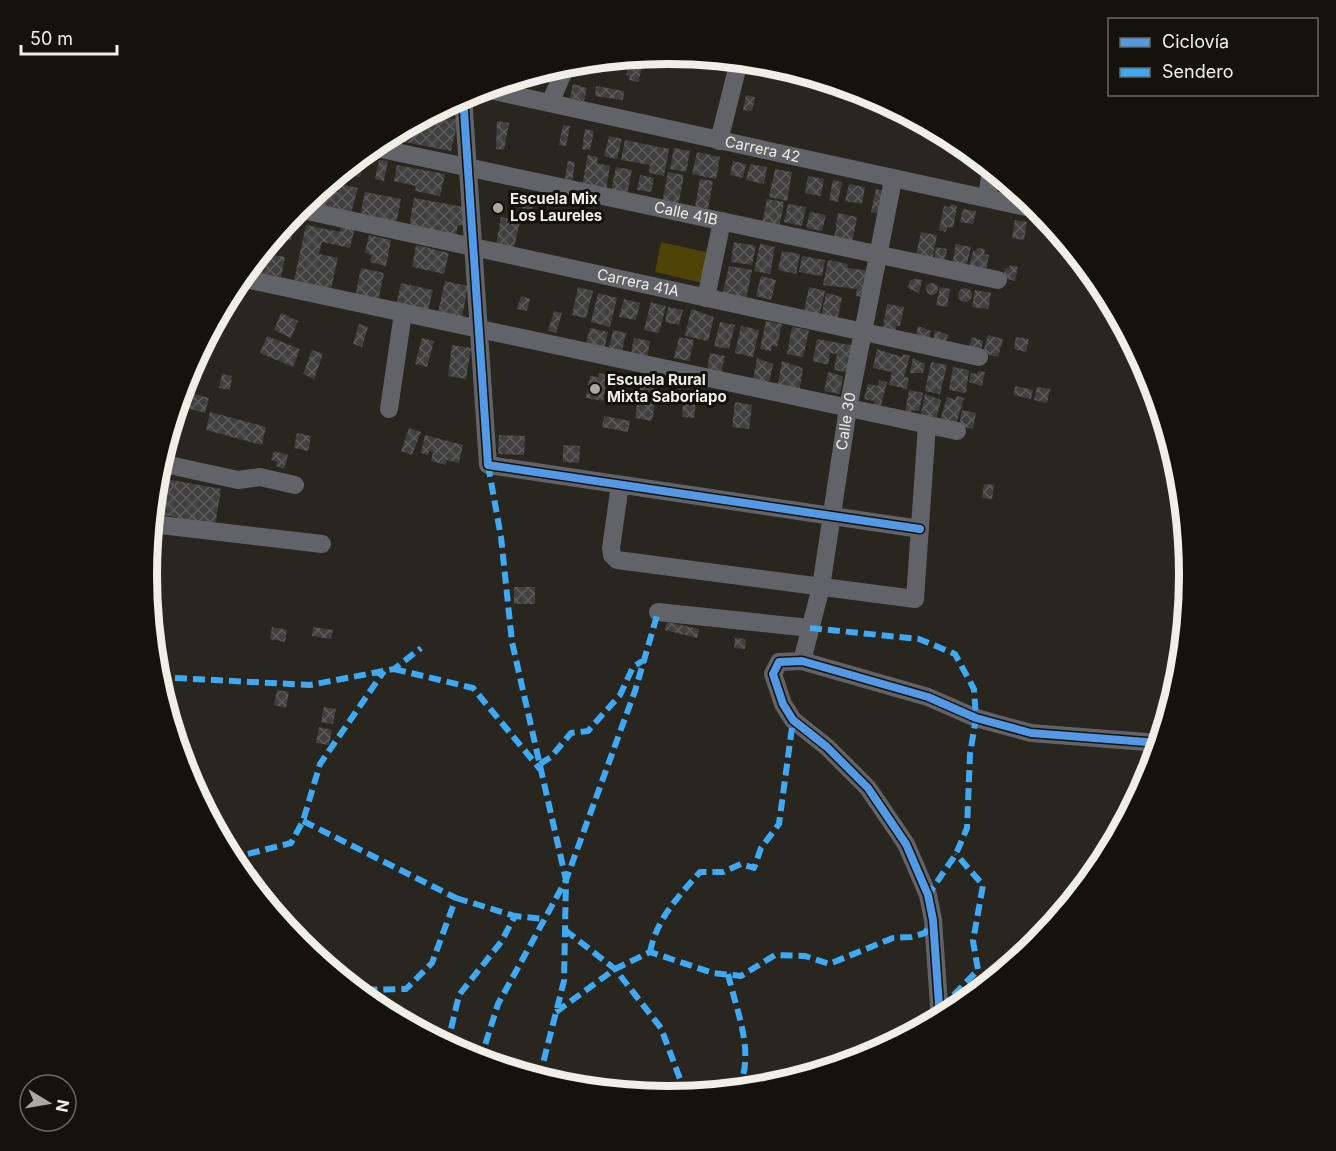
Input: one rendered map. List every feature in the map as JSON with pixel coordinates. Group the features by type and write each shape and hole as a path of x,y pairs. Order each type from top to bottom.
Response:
{"street":[{"path":"719,141 737,69"},
{"path":"550,103 562,76"},
{"name":"Carrera 42","path":"502,93 893,180 1020,206"},
{"path":"465,106 488,465 920,529"},
{"name":"Calle 41B","path":"386,150 999,280"},
{"path":"987,198 990,179"},
{"name":"Calle 30","path":"802,661 821,587 848,408 893,180"},
{"name":"Carrera 41A","path":"310,212 979,357"},
{"path":"706,298 722,221"},
{"path":"251,280 957,431"},
{"path":"389,409 403,313"},
{"path":"620,485 611,548 612,555 617,560 915,599 927,425"},
{"path":"169,466 238,480 260,477 295,485"},
{"path":"160,525 322,544"},
{"path":"658,612 810,628"},
{"path":"939,1008 933,920 928,896 906,844 867,788 827,747 793,720 783,704 773,675 779,662 802,661 928,697 976,718 1031,733 1151,742"}],"shaded area":[{"path":"661,242 710,253 703,283 655,272"}],"building":[{"path":"643,66 638,82 629,80 630,76 626,75 628,67"},
{"path":"573,84 587,88 584,101 570,98"},
{"path":"596,86 624,91 623,100 595,96"},
{"path":"746,95 755,97 752,111 743,110"},
{"path":"443,117 458,120 451,151 400,141"},
{"path":"497,121 509,123 504,150 496,149"},
{"path":"563,125 570,126 566,146 559,145"},
{"path":"585,129 594,131 590,150 582,149"},
{"path":"609,136 622,139 617,159 604,156"},
{"path":"625,140 669,149 664,176 649,173 650,165 621,160"},
{"path":"674,148 690,151 686,172 670,169"},
{"path":"697,152 720,157 716,179 692,174"},
{"path":"588,155 598,157 597,163 610,166 606,190 582,185"},
{"path":"379,160 388,161 384,181 375,179"},
{"path":"568,161 575,162 572,183 564,181"},
{"path":"733,161 746,164 743,178 730,175"},
{"path":"750,164 767,167 764,184 746,180"},
{"path":"397,165 445,174 440,196 415,191 416,186 394,181"},
{"path":"362,166 360,177 351,175"},
{"path":"616,167 632,170 627,195 611,191"},
{"path":"775,169 792,172 787,201 769,197"},
{"path":"668,172 684,175 678,206 662,203"},
{"path":"640,175 654,178 651,192 637,190"},
{"path":"808,176 824,179 821,196 805,193"},
{"path":"700,179 713,181 708,209 695,207"},
{"path":"833,180 842,182 838,202 829,200"},
{"path":"340,184 358,188 350,217 333,213 335,208 317,204 332,190 338,192"},
{"path":"849,184 865,187 862,204 845,201"},
{"path":"876,189 887,192 883,214 871,212"},
{"path":"365,192 401,199 395,229 359,222"},
{"path":"523,197 534,199 532,210 522,208"},
{"path":"414,198 469,208 466,226 458,225 455,241 408,233"},
{"path":"767,199 784,202 779,228 762,224"},
{"path":"788,204 806,207 802,226 784,222"},
{"path":"951,204 957,206 953,228 947,227 946,232 939,230 944,206 950,207"},
{"path":"963,209 976,211 973,224 960,222"},
{"path":"810,212 826,215 822,231 806,228"},
{"path":"838,213 857,217 852,243 834,239"},
{"path":"501,217 520,221 513,253 495,250"},
{"path":"1015,220 1027,222 1024,240 1012,238"},
{"path":"306,225 340,232 341,225 355,227 350,248 322,242 319,254 338,258 331,289 294,280"},
{"path":"293,229 291,240 284,239"},
{"path":"921,232 937,235 932,262 915,259"},
{"path":"369,235 391,240 386,266 370,262 372,255 365,253"},
{"path":"734,242 756,246 752,265 731,262"},
{"path":"760,244 775,247 770,274 754,271"},
{"path":"956,244 971,247 966,268 952,265"},
{"path":"416,245 449,253 444,274 412,267"},
{"path":"936,247 947,249 944,263 934,261"},
{"path":"977,248 985,249 984,254 989,255 985,275 968,272 973,251"},
{"path":"782,251 800,254 796,274 778,270"},
{"path":"271,255 285,257 281,277 257,272"},
{"path":"802,256 825,260 822,276 799,272"},
{"path":"828,260 848,264 847,268 872,271 867,298 856,296 857,289 823,285"},
{"path":"1010,265 1018,267 1015,281 1003,278 1005,268 1009,269"},
{"path":"729,266 752,270 746,300 722,296"},
{"path":"361,268 384,273 378,301 355,297"},
{"path":"761,276 776,280 771,300 756,296"},
{"path":"910,280 922,280 919,293 908,288"},
{"path":"445,281 468,286 462,317 438,312"},
{"path":"401,283 433,290 427,314 396,307"},
{"path":"934,283 938,289 934,295 930,295 926,287"},
{"path":"578,287 593,291 586,318 572,315"},
{"path":"809,287 825,291 819,317 803,314"},
{"path":"940,287 950,289 947,307 936,305"},
{"path":"962,288 968,288 972,295 968,302 962,302 958,298 958,292"},
{"path":"975,290 991,293 988,309 972,307"},
{"path":"598,293 617,298 610,327 591,322"},
{"path":"826,293 842,297 837,321 821,317"},
{"path":"521,296 530,299 527,311 517,309"},
{"path":"624,299 640,303 636,320 619,317"},
{"path":"651,302 666,306 659,333 644,330"},
{"path":"887,304 904,307 900,326 896,326 894,335 882,333"},
{"path":"668,307 683,310 679,325 665,322"},
{"path":"691,309 714,317 708,341 685,336"},
{"path":"554,311 562,313 556,333 548,331"},
{"path":"281,313 298,321 291,338 274,330"},
{"path":"766,321 782,324 777,347 772,345 771,351 760,349"},
{"path":"720,322 735,325 729,349 714,346"},
{"path":"359,324 368,327 362,347 353,344"},
{"path":"741,326 759,330 753,357 735,353"},
{"path":"918,326 931,331 929,341 915,341"},
{"path":"792,327 809,330 803,357 787,354"},
{"path":"590,328 608,332 604,351 585,347"},
{"path":"613,330 626,333 621,355 608,352"},
{"path":"935,330 948,335 946,344 933,343"},
{"path":"988,335 1003,339 998,357 983,353"},
{"path":"267,336 300,349 293,367 260,353"},
{"path":"679,337 694,340 689,361 674,358"},
{"path":"972,337 983,341 981,351 968,350"},
{"path":"1016,337 1029,339 1026,352 1014,349"},
{"path":"422,338 434,341 427,367 415,364"},
{"path":"634,338 650,341 646,363 630,359"},
{"path":"817,339 855,346 850,373 834,370 837,354 830,353 828,365 813,361"},
{"path":"452,345 471,348 466,379 448,376"},
{"path":"877,349 902,357 903,354 910,356 904,377 909,378 907,389 889,385 892,372 873,368"},
{"path":"312,350 323,354 314,379 303,374"},
{"path":"710,353 725,356 720,377 706,374"},
{"path":"757,358 773,364 769,383 753,380"},
{"path":"913,358 925,364 923,373 910,373"},
{"path":"782,361 803,368 799,393 777,389"},
{"path":"931,362 947,365 940,394 925,391"},
{"path":"953,367 969,370 966,393 949,390"},
{"path":"978,371 985,372 982,386 969,382 971,373 977,374"},
{"path":"828,372 843,376 840,394 824,391"},
{"path":"599,373 608,375 603,401 586,398 590,376 598,377"},
{"path":"222,374 232,376 230,390 219,388"},
{"path":"879,380 887,382 880,410 873,408 874,401 864,399 868,384 878,386"},
{"path":"640,385 658,388 652,421 635,418"},
{"path":"1015,386 1033,390 1031,399 1014,395"},
{"path":"1037,387 1050,389 1047,403 1034,400"},
{"path":"909,390 923,393 919,411 912,410 911,414 905,412"},
{"path":"191,393 209,398 205,413 185,407"},
{"path":"925,394 941,400 937,417 929,416 928,420 920,419"},
{"path":"956,396 964,398 955,428 940,420 947,397 955,400"},
{"path":"684,397 696,398 694,418 682,417"},
{"path":"735,402 752,405 749,429 732,427"},
{"path":"962,410 976,413 973,429 959,426"},
{"path":"210,412 266,427 262,445 206,430"},
{"path":"604,416 630,421 628,432 602,427"},
{"path":"409,428 421,432 412,455 401,451"},
{"path":"297,433 311,436 308,451 294,448"},
{"path":"425,435 463,445 459,463 447,460 446,465 431,461 433,452 429,451 428,455 421,453"},
{"path":"499,435 525,436 524,455 498,454"},
{"path":"563,445 580,446 579,463 563,462"},
{"path":"274,451 288,455 284,469 276,466 277,462 271,460"},
{"path":"166,479 221,489 215,525 161,514"},
{"path":"984,484 994,485 992,499 982,498"},
{"path":"514,587 535,587 535,604 514,604"},
{"path":"667,622 699,629 697,638 665,630"},
{"path":"272,627 287,630 285,642 270,639"},
{"path":"313,627 333,630 331,639 312,636"},
{"path":"735,638 746,639 745,649 734,648"},
{"path":"277,690 289,692 286,708 274,705"},
{"path":"324,707 336,709 333,724 321,722"},
{"path":"319,727 332,730 329,745 316,743"}],"marked path":[{"path":"488,465 501,537 512,642 566,880 564,981 541,1070"},
{"path":"483,1052 498,1004 566,880 635,691 658,612"},
{"path":"810,628 919,639 955,654 974,689 976,718 970,754 967,828 956,854 928,895"},
{"path":"168,678 310,685 394,669 421,648"},
{"path":"540,764 551,757 571,733 588,731 620,695 633,667 644,660"},
{"path":"394,669 473,688 540,769"},
{"path":"241,856 291,843 303,821 320,764 384,671"},
{"path":"650,952 663,918 700,872 723,872 741,864 754,868 761,848 779,824 793,720"},
{"path":"303,821 456,898 432,963 406,989 369,990"},
{"path":"944,1005 978,970 973,941 983,885 956,854"},
{"path":"456,898 515,916"},
{"path":"449,1037 459,995 501,942 515,916 545,919"},
{"path":"556,1012 615,969 650,952 713,973 741,976 775,955 805,956 829,964 893,938 925,933 932,921"},
{"path":"565,930 615,969 661,1028 682,1086"},
{"path":"728,974 740,1018 745,1048 741,1081"}],"cycle path":[{"path":"464,107 488,465 920,529"},
{"path":"939,1008 933,920 928,895 906,844 868,788 827,747 793,720 783,704 773,674 779,662 802,661 928,697 976,718 1031,733 1151,742"}],"place":[{"name":"Escuela Mix Los Laureles","path":"498,208"},
{"name":"Escuela Rural Mixta Saboriapo","path":"595,389"}]}
